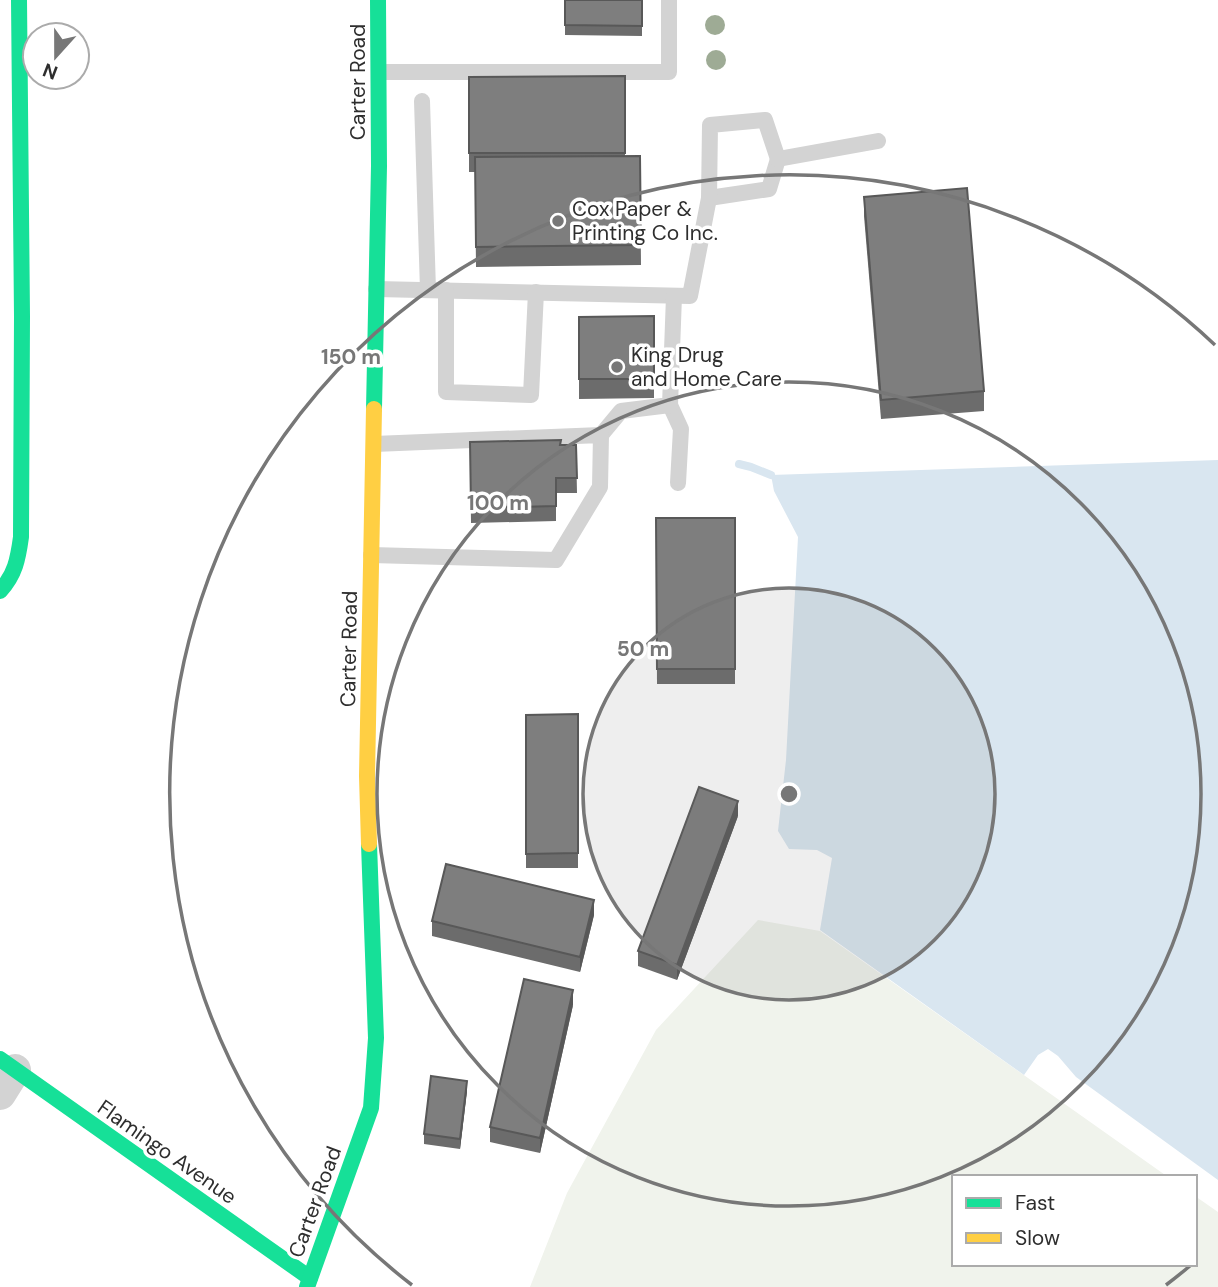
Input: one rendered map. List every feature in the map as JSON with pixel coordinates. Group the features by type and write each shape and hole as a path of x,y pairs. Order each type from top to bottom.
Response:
{"main road":[{"path":"0,591 11,579 18,561 21,537 19,0"},
{"name":"Carter Road","path":"308,1283 371,1108 376,1038 367,776 379,166 378,0"},
{"name":"Flamingo Avenue","path":"5,1074 308,1283"}],"lane":[{"path":"379,72 669,72 669,0"},
{"path":"422,101 428,290"},
{"path":"376,289 690,296 709,198 710,125 765,120 778,159 769,189 709,198"},
{"path":"778,159 878,141"},
{"path":"446,290 446,392 531,395 536,292"},
{"path":"674,296 670,405 681,429 678,483"},
{"path":"371,555 556,560 600,487 601,435 621,411 670,405"},
{"path":"374,444 601,435"}],"shaded area":[{"path":"1218,460 1218,1180 1076,1077 1058,1056 1048,1049 1038,1055 1024,1075 820,930 832,858 817,850 789,849 778,831 786,760 798,537 774,491 771,475"},
{"path":"758,920 820,931 1165,1175 952,1175 952,1266 1197,1266 1197,1197 1218,1212 1218,1287 530,1287 567,1193 656,1030"}],"building":[{"path":"565,0 642,0 642,26 565,25"},
{"name":"Cox Paper & Printing Co Inc.","path":"625,76 625,153 469,153 469,77"},
{"name":"Cox Paper & Printing Co Inc.","path":"640,156 641,245 476,247 475,157"},
{"path":"967,188 984,391 881,400 864,197"},
{"name":"King Drug and Home Care","path":"654,316 654,379 579,379 579,317"},
{"path":"561,440 560,445 576,445 577,478 556,478 556,506 471,508 470,442"},
{"path":"656,518 735,518 735,669 657,669"},
{"path":"578,714 578,853 526,854 526,715"},
{"path":"699,787 738,801 677,965 638,951"},
{"path":"446,864 594,900 580,957 432,921"},
{"path":"524,979 573,990 540,1138 490,1127"},
{"path":"431,1076 467,1081 460,1139 424,1134"}],"waterway":[{"path":"739,464 771,475"}],"traffic: fast":[{"path":"0,591 15,566 21,537 19,0"},
{"path":"374,409 379,166 378,0"},
{"path":"307,1287 371,1108 376,1038 369,844"},
{"path":"0,1059 310,1278"}],"traffic: slow":[{"path":"369,844 367,776 374,409"}],"place":[{"name":"Cox Paper & Printing Co Inc.","path":"558,221"},
{"name":"King Drug and Home Care","path":"617,367"}]}
